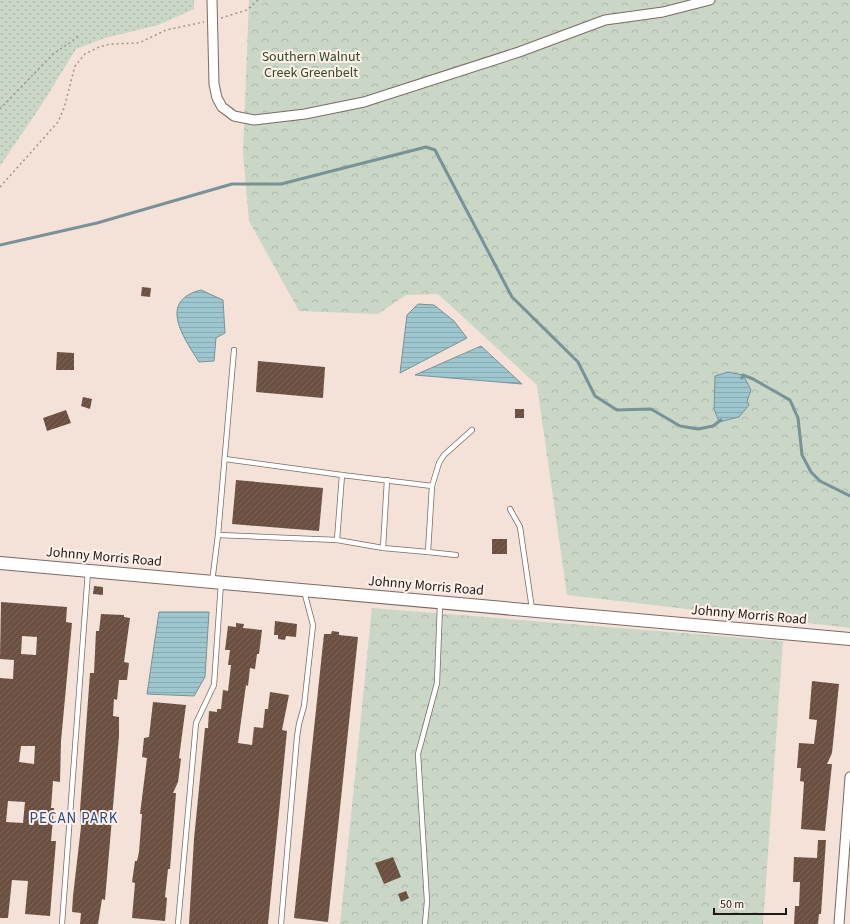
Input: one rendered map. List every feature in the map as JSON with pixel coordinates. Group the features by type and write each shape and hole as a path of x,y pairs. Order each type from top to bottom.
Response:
{"street":[{"path":"212,0 214,84 217,98 222,107 234,116 254,120 305,114 364,102 519,52 605,20 662,12 710,0"},
{"name":"Johnny Morris Road","path":"0,563 850,639"},
{"path":"839,924 850,777"}],"lane":[{"path":"178,924 196,723 214,685 218,535 234,350"},
{"path":"428,552 432,486 440,463 444,455 472,430"},
{"path":"225,459 432,486"},
{"path":"337,540 342,475"},
{"path":"383,548 387,480"},
{"path":"510,509 520,527 532,610"},
{"path":"218,535 337,540 383,548 456,555"},
{"path":"62,924 88,571"},
{"path":"281,924 297,737 304,706 313,625 303,590"},
{"path":"425,924 427,901 418,754 437,683 440,602"}],"path":[{"path":"0,187 58,122 64,108 75,66 85,54 99,47 110,44 139,43 166,30 213,21 247,10 258,0"},
{"path":"0,109 53,54 78,36"}],"green space":[{"path":"0,0 194,0 194,9 158,25 105,38 76,49 44,101 0,166"},
{"name":"Southern Walnut Creek Greenbelt","path":"249,0 850,0 850,628 567,595 537,385 438,294 406,295 378,314 299,311 249,221 243,153"},
{"path":"372,608 783,641 763,924 340,924"}],"water":[{"path":"201,290 223,300 225,333 216,338 214,361 199,362 181,332 178,321 177,311 180,303 188,295"},
{"path":"418,304 434,305 454,321 467,338 400,373 407,315"},
{"path":"481,346 522,384 415,375"},
{"path":"728,372 743,375 751,390 747,401 749,405 739,417 719,422 714,409 715,376"},
{"path":"159,612 209,612 205,677 194,696 147,694"}],"building":[{"path":"142,287 151,288 150,297 141,296"},
{"path":"57,352 74,353 74,370 56,370"},
{"path":"258,361 325,367 323,398 256,392"},
{"path":"83,397 92,399 90,409 81,406"},
{"path":"515,409 524,409 524,418 515,418"},
{"path":"66,410 71,423 47,431 43,418"},
{"path":"236,480 323,488 319,531 232,524"},
{"path":"492,539 507,539 507,554 492,554"},
{"path":"94,586 103,587 103,595 93,594"},
{"path":"1,602 67,607 66,622 72,623 61,741 60,782 53,781 51,808 54,808 51,841 56,841 50,916 25,914 28,881 12,880 8,918 0,918 0,678 13,679 14,660 0,659","holes":["22,636 37,637 36,655 21,654","21,746 35,746 34,764 19,762","8,801 25,802 23,823 6,822"]},
{"path":"101,614 124,615 124,617 130,618 124,662 129,663 127,680 119,680 117,700 114,699 113,716 119,717 119,736 105,900 102,899 98,924 80,924 81,913 72,912 73,896 81,827 80,810 90,673 94,673 96,631 99,631"},
{"path":"275,621 297,624 296,637 286,636 285,640 278,639 278,635 274,635"},
{"path":"236,623 244,624 243,628 262,630 259,654 257,654 255,669 250,668 248,686 246,685 238,743 252,745 254,727 263,728 265,709 268,709 270,692 289,695 282,730 287,731 268,924 189,924 194,839 205,728 208,728 209,711 217,712 217,709 221,709 223,690 228,691 231,665 228,665 230,650 225,650 228,626 236,627"},
{"path":"332,631 339,632 339,635 358,637 328,922 294,918 324,634 331,634"},
{"path":"812,681 839,684 832,753 827,764 832,764 825,831 801,829 804,782 800,781 801,768 797,768 799,743 814,744 817,720 809,719"},
{"path":"153,702 186,705 179,758 181,759 178,782 173,793 176,793 170,869 168,869 165,897 167,898 165,921 132,918 135,883 132,882 135,861 137,861 139,852 142,814 140,814 147,758 142,757 144,738 149,737"},
{"path":"818,840 826,840 821,914 819,914 818,924 794,924 795,906 799,906 800,882 793,882 794,857 817,858"},
{"path":"393,857 401,877 384,884 375,863"},
{"path":"406,891 409,898 401,902 398,894"}],"waterway":[{"path":"0,245 97,223 232,184 281,184 426,147 435,150 512,297 578,362 595,396 617,410 651,409 680,426 698,429 713,426 721,420"},
{"path":"742,378 743,375 753,379 790,400 798,418 802,455 811,472 820,481 850,496"}],"district":[{"name":"PECAN PARK","path":"74,818"}]}
